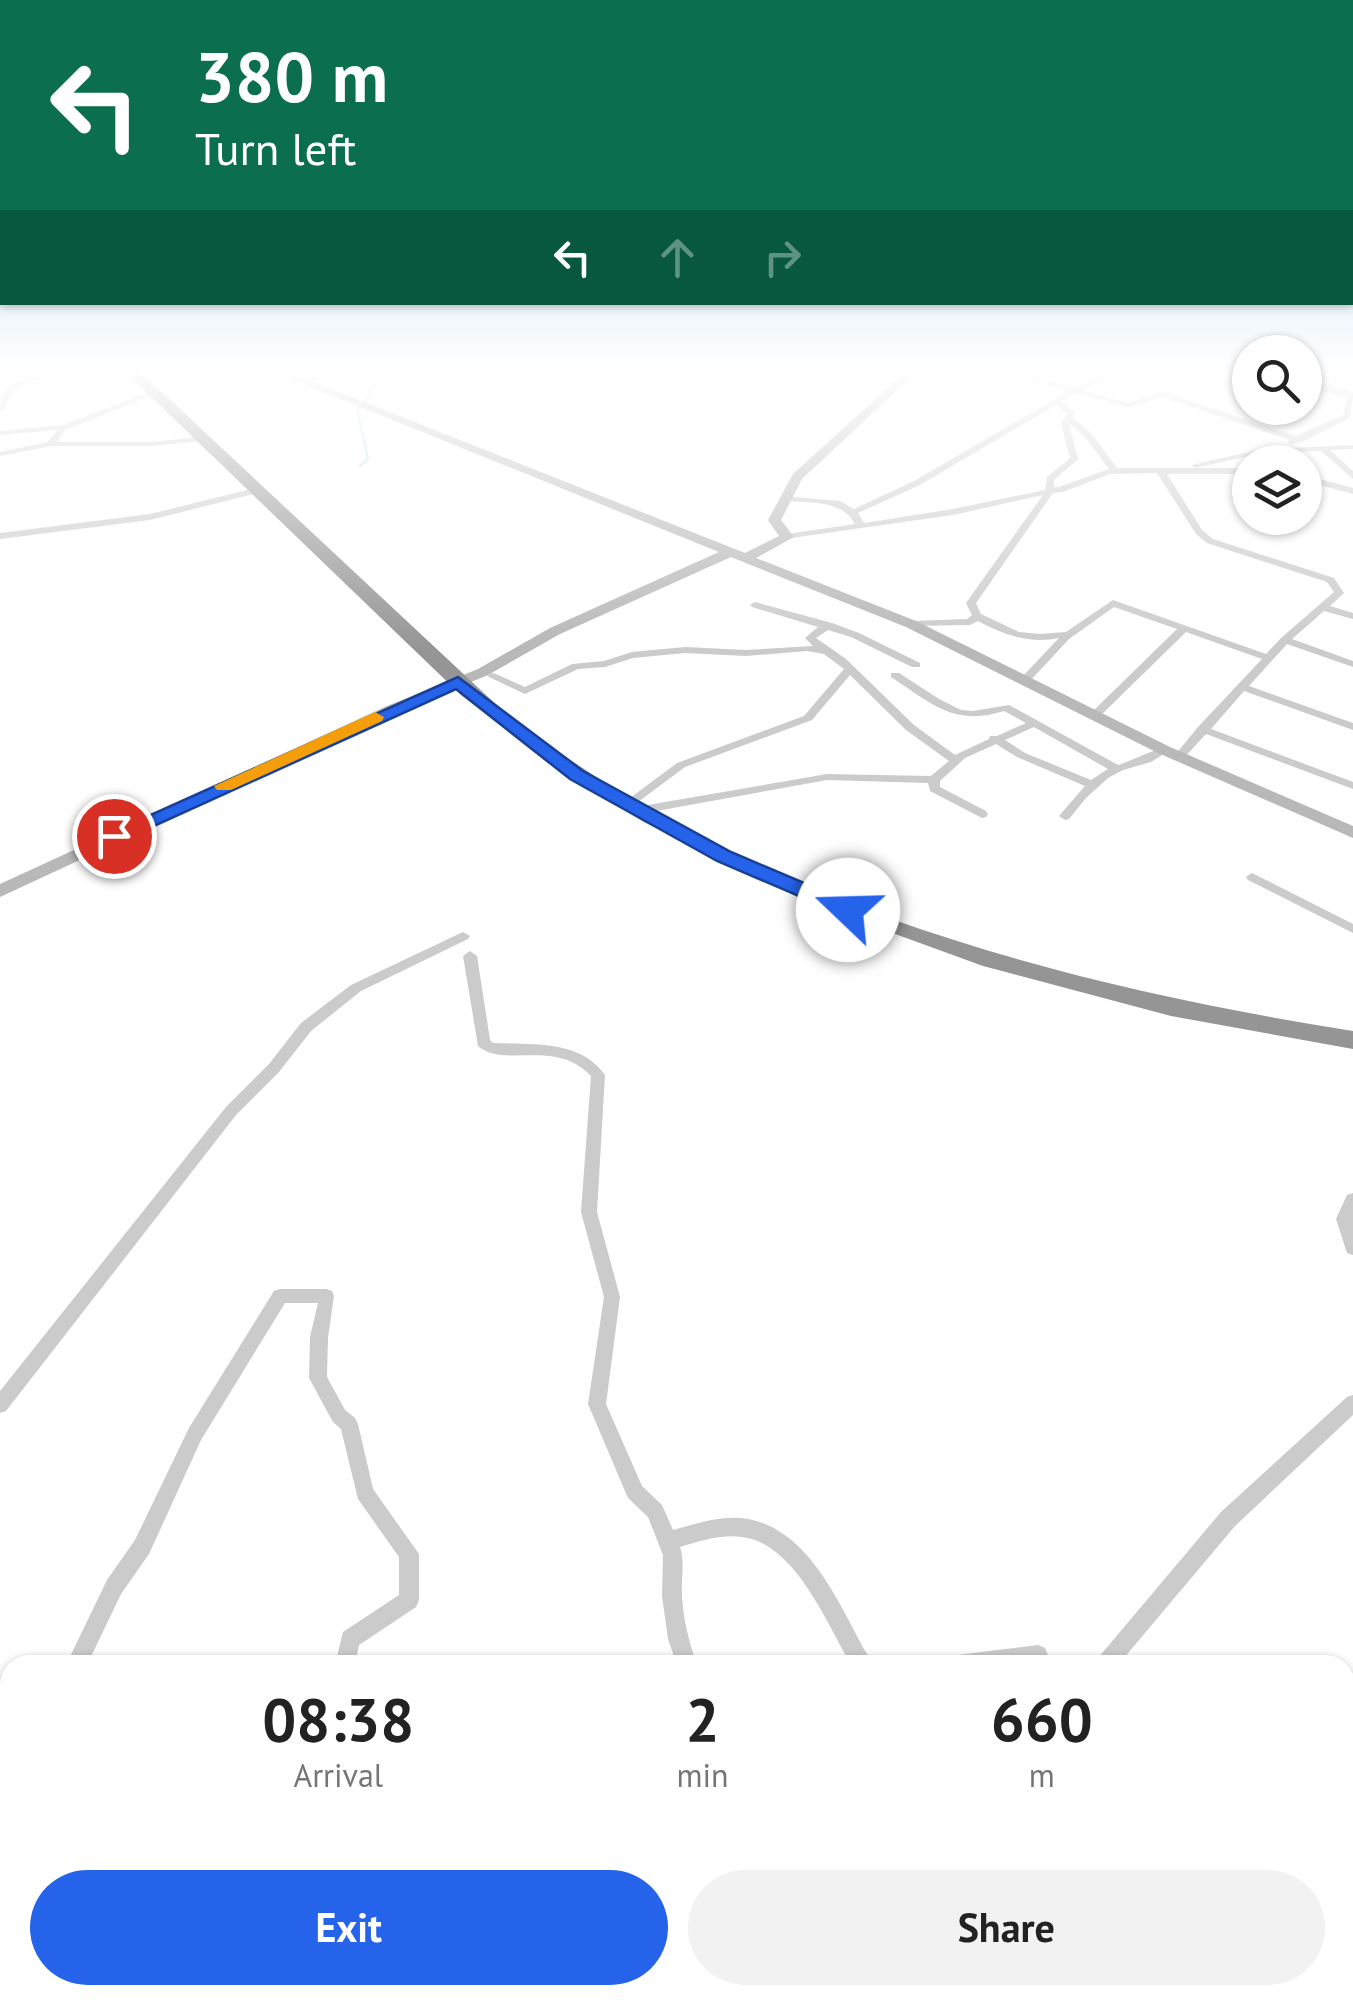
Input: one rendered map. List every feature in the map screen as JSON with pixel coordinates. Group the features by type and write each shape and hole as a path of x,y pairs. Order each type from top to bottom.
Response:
{"highway":[{"path":"230,461 458,682 576,775 771,879 986,957 1185,1010 1353,1040"}],"street":[{"path":"503,461 911,624 1172,753 1353,833"},
{"path":"787,538 774,520 797,477 815,461"},
{"path":"854,512 910,490 958,461"},
{"path":"1050,491 1050,480 1072,461"},
{"path":"1107,461 1114,470"},
{"path":"1161,472 1216,461"},
{"path":"0,891 484,672 555,632 787,538 953,512 1050,491 1114,470 1232,470"},
{"path":"1065,816 1078,796 1115,768 1172,753 1202,729 1286,640 1339,593 1337,584 1210,541 1199,532 1161,472"},
{"path":"1322,482 1353,490"},
{"path":"0,536 150,518 260,490"},
{"path":"1050,491 972,603 977,616 996,627 1034,638 1068,633"},
{"path":"787,498 840,504 854,512 861,526"},
{"path":"1026,680 1048,650 1113,603 1270,659"},
{"path":"755,605 828,625 916,665 868,691"},
{"path":"1322,606 1353,616"},
{"path":"911,624 970,622 977,616"},
{"path":"828,625 810,638 841,660 868,691 928,745 956,760"},
{"path":"1095,715 1184,628"},
{"path":"1286,640 1353,664"},
{"path":"492,676 524,690 576,666 605,664 632,655 685,650 822,650"},
{"path":"635,807 681,765 808,718 849,670"},
{"path":"896,675 961,715 982,717 1005,707 1115,768"},
{"path":"1242,687 1353,727"},
{"path":"635,807 827,778 934,780 956,760 994,738 1032,724"},
{"path":"1202,729 1353,786"},
{"path":"994,738 1020,755 1095,786"},
{"path":"934,780 934,790 982,814"},
{"path":"1252,877 1353,929"},
{"path":"0,1404 231,1111 274,1068 306,1027 356,988 463,936"},
{"path":"470,956 483,1042 490,1048 570,1054 590,1064 598,1076 589,1212 612,1297 597,1404 635,1492 655,1511 673,1555 672,1596 684,1655"},
{"path":"1353,1199 1344,1219 1353,1248"},
{"path":"81,1655 114,1587 142,1548 205,1419 280,1296 302,1293 326,1296 328,1311 319,1338 322,1356 318,1378 349,1424 366,1493 409,1554 409,1600 350,1639 347,1655"},
{"path":"1113,1655 1228,1519 1353,1403"},
{"path":"668,1541 726,1525 757,1528 778,1538 804,1569 856,1655"}],"waterway":[{"path":"360,466 366,461"}],"slow traffic":[{"path":"224,786 375,717"}],"route":[{"path":"114,836 458,682 576,775 724,856 848,910"}]}
